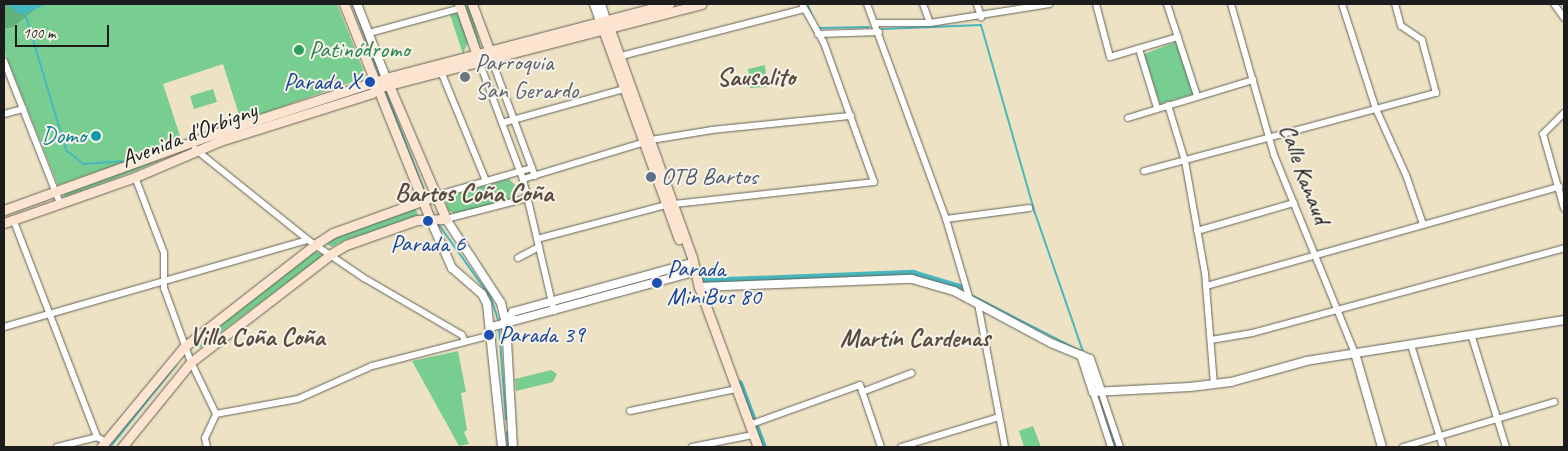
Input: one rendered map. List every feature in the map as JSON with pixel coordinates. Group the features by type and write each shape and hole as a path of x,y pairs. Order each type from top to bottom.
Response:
{"main road":[{"path":"344,4 382,84 428,198 439,220"},
{"path":"472,4 490,54"},
{"path":"605,24 669,4"},
{"path":"605,24 701,4"},
{"path":"460,6 478,58"},
{"path":"605,24 621,56 687,260 693,268 698,287 758,447"},
{"path":"605,24 624,89 647,141"},
{"name":"Avenida d'Orbigny","path":"4,210 56,191 382,84 605,24"},
{"path":"382,84 428,198 439,220"},
{"name":"Avenida d'Orbigny","path":"4,223 135,177 194,147"},
{"path":"101,442 184,347 312,242 333,232 428,198"},
{"path":"122,447 191,362 331,254 346,245 417,220 439,220"}],"street":[{"path":"357,4 369,33 382,84"},
{"path":"594,4 605,24"},
{"path":"601,4 605,24"},
{"path":"867,4 876,23 974,302 1005,447"},
{"path":"923,4 930,22"},
{"path":"977,4 981,17"},
{"path":"876,23 930,22 981,17 1050,4"},
{"path":"1096,4 1110,57 1178,37"},
{"path":"1168,4 1197,96"},
{"name":"Calle Kanaud","path":"1231,4 1270,138 1294,203 1339,308 1355,353"},
{"path":"1342,4 1376,109 1406,175 1423,224"},
{"path":"1144,170 1185,161 1436,93 1422,40 1401,26 1395,4"},
{"path":"1554,4 1564,18"},
{"path":"369,33 460,6"},
{"path":"537,239 669,205 874,182 824,43 803,6 621,56"},
{"path":"818,34 879,32"},
{"path":"1139,49 1157,108"},
{"path":"490,54 535,176"},
{"path":"478,58 521,172 554,311"},
{"path":"4,62 60,203"},
{"path":"440,67 486,181"},
{"path":"1128,118 1253,80"},
{"path":"502,123 624,89"},
{"path":"1168,105 1185,161 1197,231 1206,286 1214,384"},
{"path":"4,114 23,109"},
{"path":"1564,113 1543,134 1564,208"},
{"path":"523,179 647,141 712,130 851,116"},
{"path":"194,147 312,242 364,278 462,335 465,341"},
{"path":"428,198 532,168"},
{"path":"135,177 164,253 164,282 184,347 216,414"},
{"path":"1206,286 1558,187"},
{"path":"439,220 528,198"},
{"path":"1197,231 1294,203"},
{"path":"946,219 1029,208"},
{"path":"13,219 49,316 101,442 57,447"},
{"path":"439,220 501,303 498,327 507,429 513,447"},
{"path":"439,220 452,268 482,294 498,327 507,429 502,447"},
{"path":"4,327 312,242"},
{"path":"518,258 539,247"},
{"path":"1211,340 1252,333 1564,248"},
{"path":"498,327 513,312 693,268"},
{"path":"216,414 298,399 372,366 465,341 498,327 693,268"},
{"path":"698,287 912,280 954,291 1051,344 1090,359 1111,447"},
{"path":"1097,392 1214,384 1306,361 1564,320"},
{"path":"1471,334 1506,447"},
{"path":"1411,345 1443,447"},
{"path":"1355,353 1382,447"},
{"path":"862,392 912,373"},
{"path":"750,426 860,385 881,447"},
{"path":"630,411 736,389"},
{"path":"1097,392 1120,447"},
{"path":"1403,447 1554,402"},
{"path":"206,447 205,438 216,414"},
{"path":"901,447 999,417"},
{"path":"692,447 753,436"}],"green space":[{"path":"4,4 337,4 366,77 241,121 223,64 163,84 182,142 58,185 4,51"},
{"path":"4,4 37,4 38,7 13,27 5,28"},
{"path":"462,4 470,4 481,47 477,46"},
{"path":"455,13 459,15 468,42 463,54 450,15"},
{"path":"1176,42 1193,94 1160,104 1144,54"},
{"path":"765,65 767,87 750,88 748,69"},
{"path":"213,89 217,102 194,109 190,96"},
{"path":"186,149 130,173 65,197 63,193"},
{"path":"509,179 518,188 514,199 455,214 448,210 446,203 450,195"},
{"path":"415,207 419,217 345,240 332,247 325,243 341,232"},
{"path":"314,251 322,254 320,258 200,348 195,344"},
{"path":"458,351 466,392 461,393 467,430 464,432 469,444 459,446 412,361"},
{"path":"551,370 557,374 553,382 516,391 515,379"},
{"path":"1033,426 1041,447 1024,447 1019,431"}],"water":[{"path":"7,4 46,4 25,14 17,13"}],"waterway":[{"path":"353,4 380,76"},
{"path":"807,4 813,18"},
{"path":"25,13 66,150 83,164 122,161"},
{"path":"882,29 981,25 1035,213 1083,352"},
{"path":"819,28 869,27"},
{"path":"385,90 423,188"},
{"path":"439,225 491,298 499,323"},
{"path":"702,287 700,281 913,273 959,287"},
{"path":"973,296 1082,352"},
{"path":"499,328 506,420"},
{"path":"110,447 176,365"},
{"path":"739,383 763,447"},
{"path":"1097,396 1115,447"},
{"path":"507,432 508,447"}],"place":[{"name":"Patinódromo","path":"299,50"},
{"name":"Parroquia San Gerardo","path":"465,77"},
{"name":"Parada X","path":"370,82"},
{"name":"Domo","path":"96,136"},
{"name":"OTB Bartos","path":"651,177"},
{"name":"Parada 6","path":"428,221"},
{"name":"Parada MiniBus 80","path":"657,283"},
{"name":"Parada 39","path":"489,335"}],"district":[{"name":"Sausalito","path":"756,77"},
{"name":"Bartos Coña Coña","path":"474,193"},
{"name":"Villa Coña Coña","path":"257,337"},
{"name":"Martín Cardenas","path":"915,338"}]}
